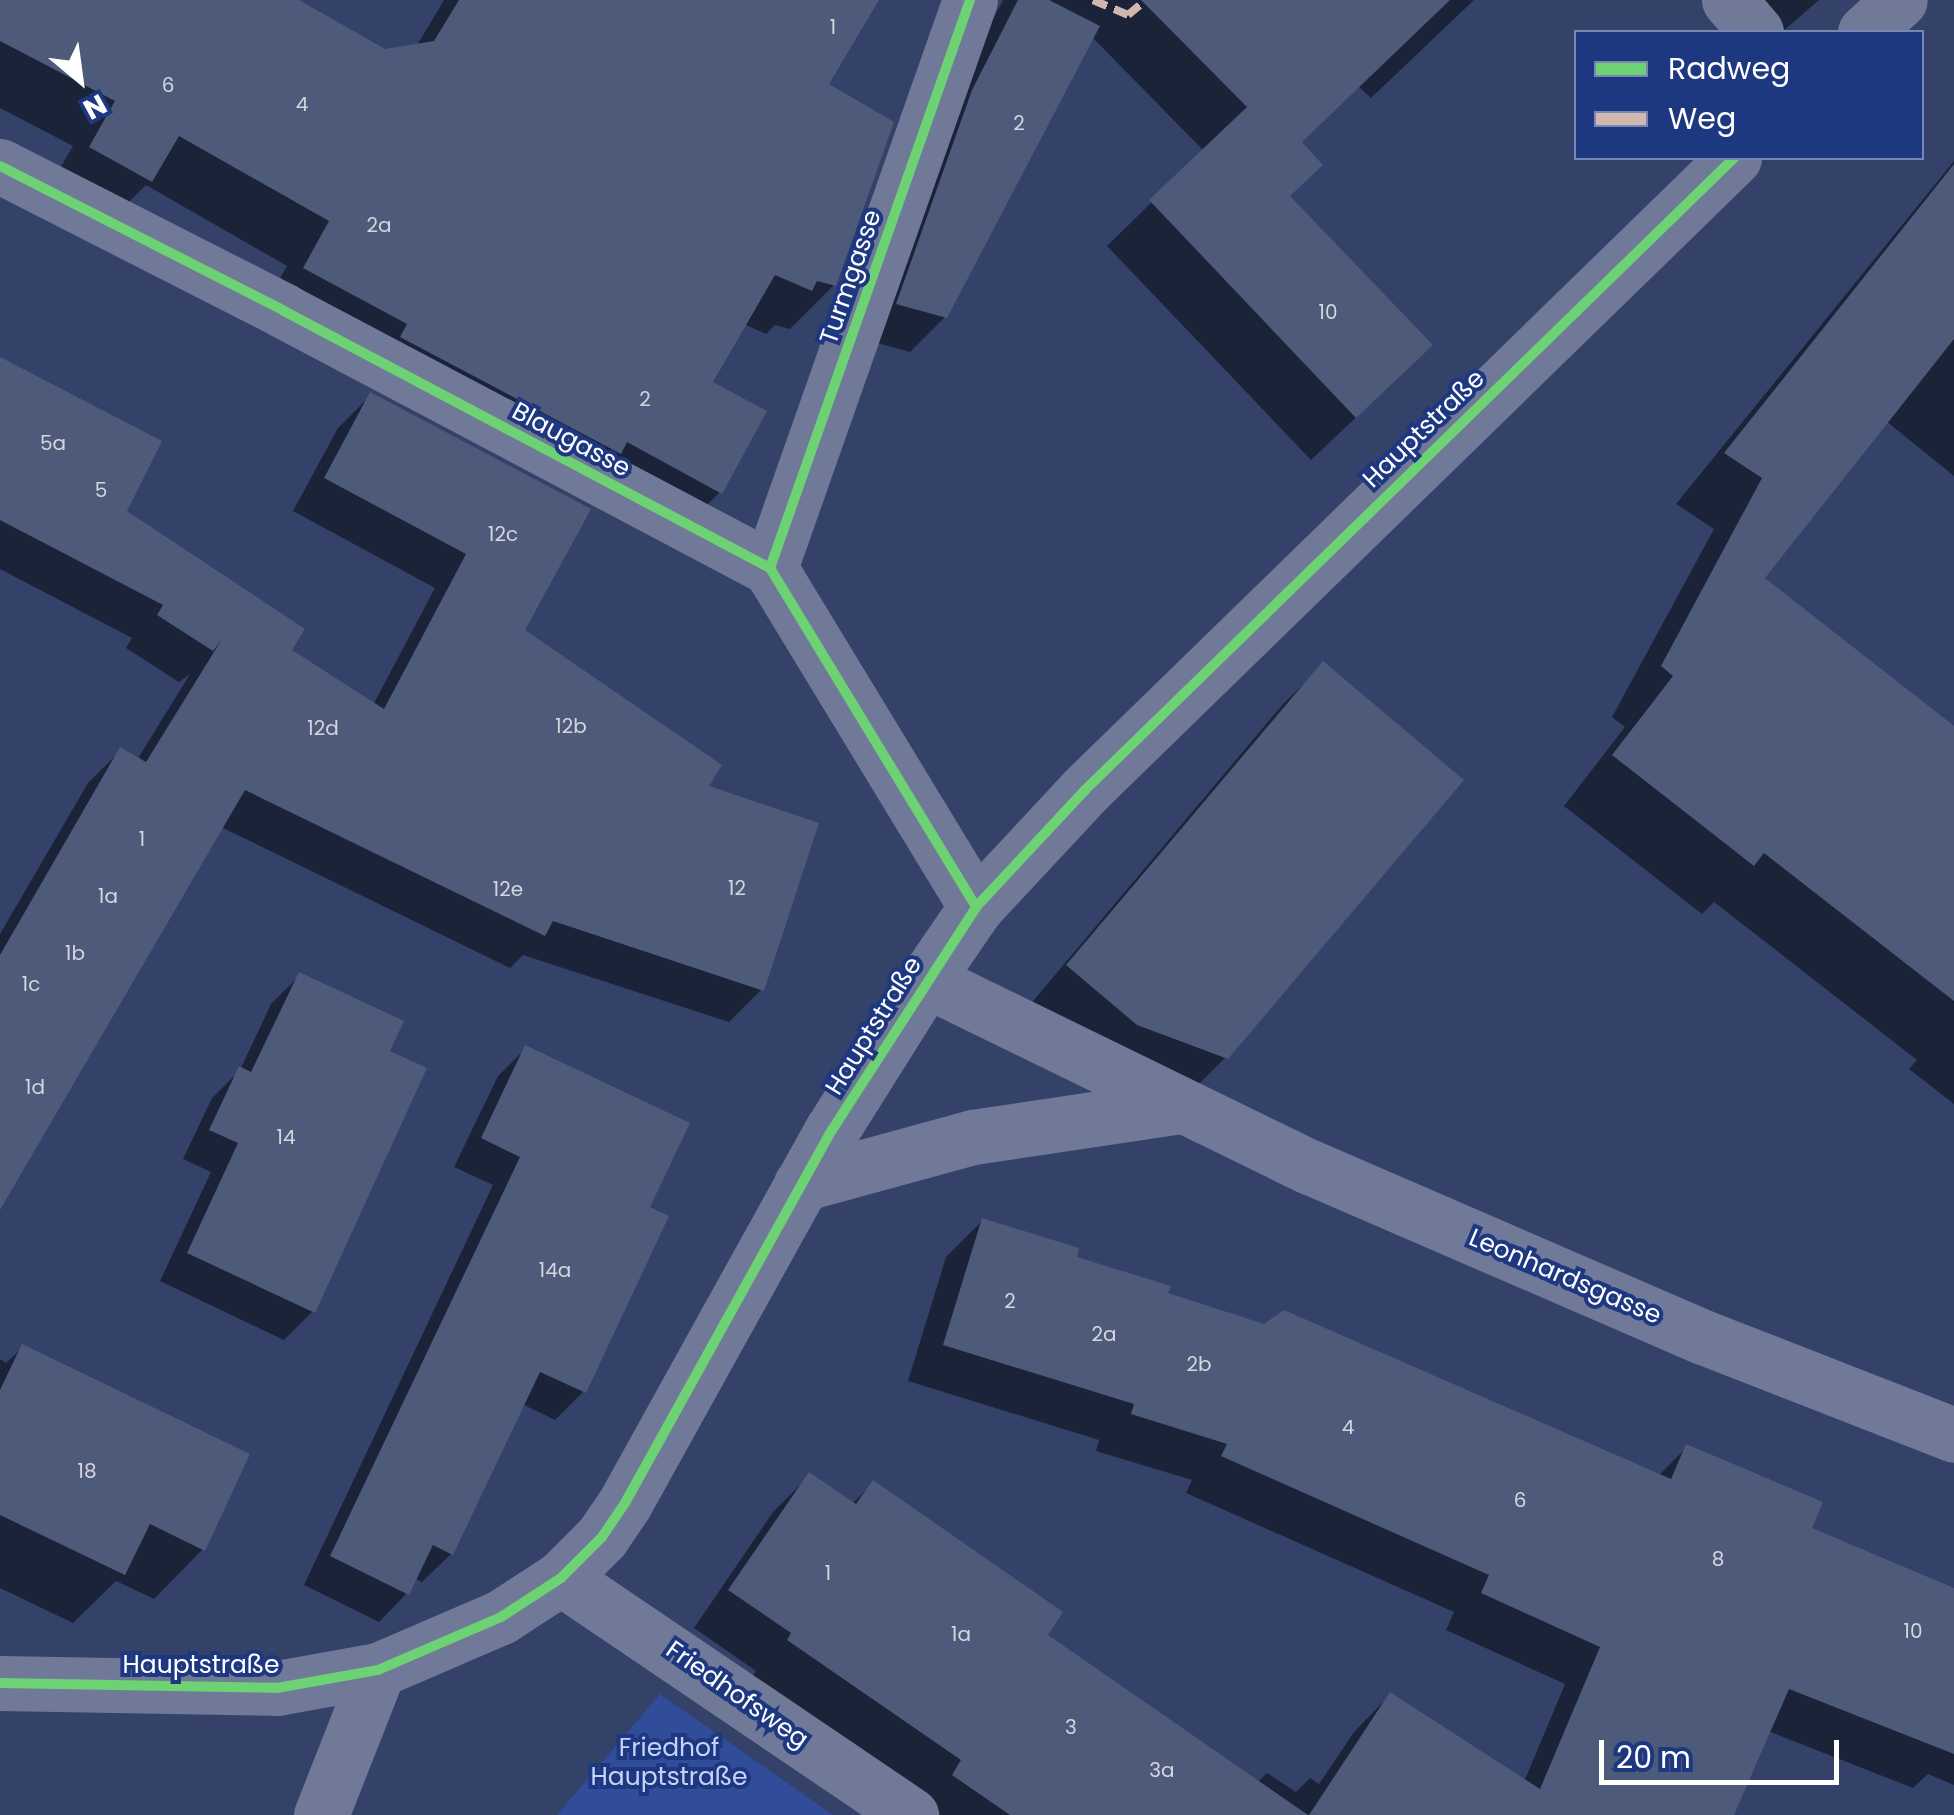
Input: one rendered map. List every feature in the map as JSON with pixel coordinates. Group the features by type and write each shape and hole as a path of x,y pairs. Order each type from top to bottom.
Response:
{"street":[{"name":"Turmgasse","path":"770,568 970,0"},
{"path":"1729,0 1754,30"},
{"path":"1867,30 1900,0"},
{"name":"Hauptstraße","path":"0,1683 278,1688 378,1670 501,1617 562,1578 602,1537 625,1503 801,1184 926,980 976,907 1085,790 1732,160"},
{"name":"Blaugasse","path":"0,166 284,310 770,568"},
{"path":"770,568 976,907"},
{"name":"Leonhardsgasse","path":"926,980 1310,1167 1703,1337 1954,1435"},
{"path":"801,1184 973,1138 1181,1106"},
{"name":"Friedhofsweg","path":"562,1578 910,1815"},
{"path":"320,1815 378,1670"}],"green space":[{"name":"Friedhof Hauptstraße","path":"660,1694 833,1815 557,1815"}],"building":[{"path":"0,0 299,0 385,49 434,41 459,0 879,0 829,84 894,122 836,286 817,281 812,291 775,275 713,382 767,411 722,494 627,442 621,454 400,337 407,324 303,268 329,221 179,136 152,182 89,147 115,101 0,41"},
{"path":"1018,0 1049,0 1100,26 947,318 896,304 972,90"},
{"path":"1141,0 1450,0 1302,142 1323,165 1290,196 1433,345 1356,418 1149,200 1247,107"},
{"path":"1954,164 1954,339 1765,578 1954,726 1954,1001 1764,853 1754,866 1612,755 1673,676 1661,666 1762,478 1724,453"},
{"path":"0,357 162,441 127,511 305,629 292,650 384,709 466,554 324,478 370,392 591,509 525,630 722,765 709,786 819,823 764,991 553,921 545,936 245,790 0,1210 0,955 120,747 146,762 222,639 213,651 157,615 163,605 0,520"},
{"path":"1323,661 1464,780 1228,1059 1137,1025 1066,965"},
{"path":"299,972 404,1021 390,1051 427,1068 315,1313 187,1253 238,1143 209,1130 239,1066 251,1072"},
{"path":"525,1045 690,1123 650,1207 669,1216 586,1393 540,1372 453,1555 433,1545 409,1595 330,1556 520,1157 481,1138"},
{"path":"982,1218 1079,1248 1077,1257 1171,1286 1168,1293 1264,1324 1284,1310 1671,1479 1686,1444 1823,1502 1812,1528 1954,1588 1954,1754 1789,1689 1734,1815 1309,1815 1390,1692 1540,1789 1600,1647 1481,1593 1489,1575 1221,1456 1227,1444 1131,1414 1134,1404 943,1345"},
{"path":"22,1344 250,1454 205,1551 150,1524 125,1575 0,1515 0,1390"},
{"path":"809,1472 856,1504 873,1480 1063,1612 1048,1635 1308,1815 1010,1815 952,1775 961,1760 787,1640 791,1633 728,1590"}],"marked path":[{"path":"1093,0 1128,15 1146,0"}],"cycle path":[{"path":"770,568 970,0"},
{"path":"0,1683 277,1688 378,1670 501,1617 561,1578 602,1537 625,1503 832,1130 976,907 1085,790 1732,160"},
{"path":"0,166 770,568 976,907"}]}
